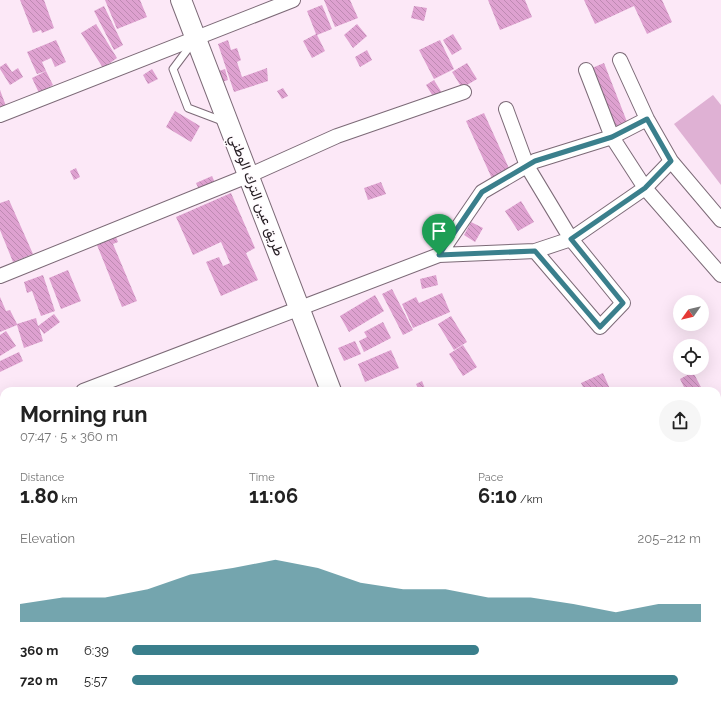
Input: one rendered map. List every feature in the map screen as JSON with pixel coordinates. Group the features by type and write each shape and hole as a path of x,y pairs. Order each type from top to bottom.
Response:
{"main road":[{"name":"طريق عين الترك الوطني","path":"181,0 250,175 329,387"}],"street":[{"path":"0,115 293,0"},
{"path":"620,60 647,119 671,161 721,220"},
{"path":"586,70 612,137 645,188 721,275"},
{"path":"0,276 250,175 337,136 464,92"},
{"path":"506,109 527,166 571,239 623,303 600,327 535,251"},
{"path":"439,255 482,192 535,161 612,137 647,119"},
{"path":"94,387 439,255 535,251 571,239 645,188 671,161"}],"lane":[{"path":"196,38 173,69 188,108 230,124"}],"shaded area":[{"path":"713,95 721,105 721,185 674,124"}],"building":[{"path":"20,0 44,0 54,28 42,33 41,30 33,33"},
{"path":"105,0 140,0 147,17 117,29"},
{"path":"324,0 350,0 358,18 335,27"},
{"path":"488,0 525,0 532,17 500,30"},
{"path":"584,0 662,0 672,22 647,34 634,6 595,24"},
{"path":"322,5 332,29 317,35 325,51 312,58 303,41 316,34 307,11"},
{"path":"104,6 123,45 114,50 94,11"},
{"path":"414,6 427,8 424,21 411,18"},
{"path":"96,24 117,58 103,68 81,33"},
{"path":"357,24 367,36 353,48 344,35"},
{"path":"453,34 462,49 452,55 443,40"},
{"path":"56,40 66,62 55,67 51,58 42,62 46,71 37,74 27,52"},
{"path":"228,40 231,50 237,48 241,60 237,62 242,77 267,68 268,81 234,92 218,44"},
{"path":"440,40 454,69 434,79 419,50"},
{"path":"367,50 372,60 360,67 355,57"},
{"path":"6,63 12,72 18,68 23,77 10,85 0,69 0,67"},
{"path":"467,63 477,79 462,88 452,72"},
{"path":"604,63 631,132 612,139 585,71"},
{"path":"152,69 158,79 148,84 143,75"},
{"path":"225,69 228,80 219,83 216,72"},
{"path":"46,71 53,85 39,93 32,78"},
{"path":"434,80 442,93 434,98 426,85"},
{"path":"283,88 288,96 282,99 277,91"},
{"path":"0,90 6,106 0,108"},
{"path":"175,111 200,126 191,142 166,127"},
{"path":"484,113 512,175 494,183 466,121"},
{"path":"76,168 80,177 74,180 70,171"},
{"path":"212,176 217,187 201,194 196,183"},
{"path":"381,182 386,194 368,200 364,188"},
{"path":"231,193 255,248 246,253 258,280 221,296 206,262 219,257 223,266 230,263 221,242 193,255 176,217"},
{"path":"9,200 33,254 13,262 0,230 0,203"},
{"path":"521,201 534,222 518,231 505,211"},
{"path":"471,222 483,228 475,242 464,235"},
{"path":"116,237 118,242 113,244 137,301 122,307 97,245"},
{"path":"68,270 81,301 61,309 49,278"},
{"path":"43,275 55,311 41,316 32,291 27,293 24,282"},
{"path":"436,275 438,285 422,289 420,279"},
{"path":"392,289 413,330 403,335 382,294"},
{"path":"442,293 450,312 413,328 402,304 416,297 419,303"},
{"path":"375,295 384,311 349,332 340,316"},
{"path":"0,297 6,311 10,310 17,324 36,318 38,326 54,314 60,322 44,334 39,327 43,341 24,348 17,325 0,332"},
{"path":"451,316 467,342 454,350 438,324"},
{"path":"383,322 391,338 364,352 359,341 367,337 364,332"},
{"path":"6,331 16,346 0,356 0,335"},
{"path":"355,341 361,354 344,361 338,348"},
{"path":"463,345 477,367 463,376 449,354"},
{"path":"391,350 399,368 365,382 358,364"},
{"path":"19,352 23,361 0,372 0,361"},
{"path":"603,373 609,387 583,387 581,383"},
{"path":"687,375 695,375 701,387 684,387 680,379"},
{"path":"422,381 424,387 417,387 416,384"}],"route":[{"path":"647,119 671,161 645,188 571,239 623,303 600,327 535,251 439,255 482,192 535,161 612,137 647,119"}]}
